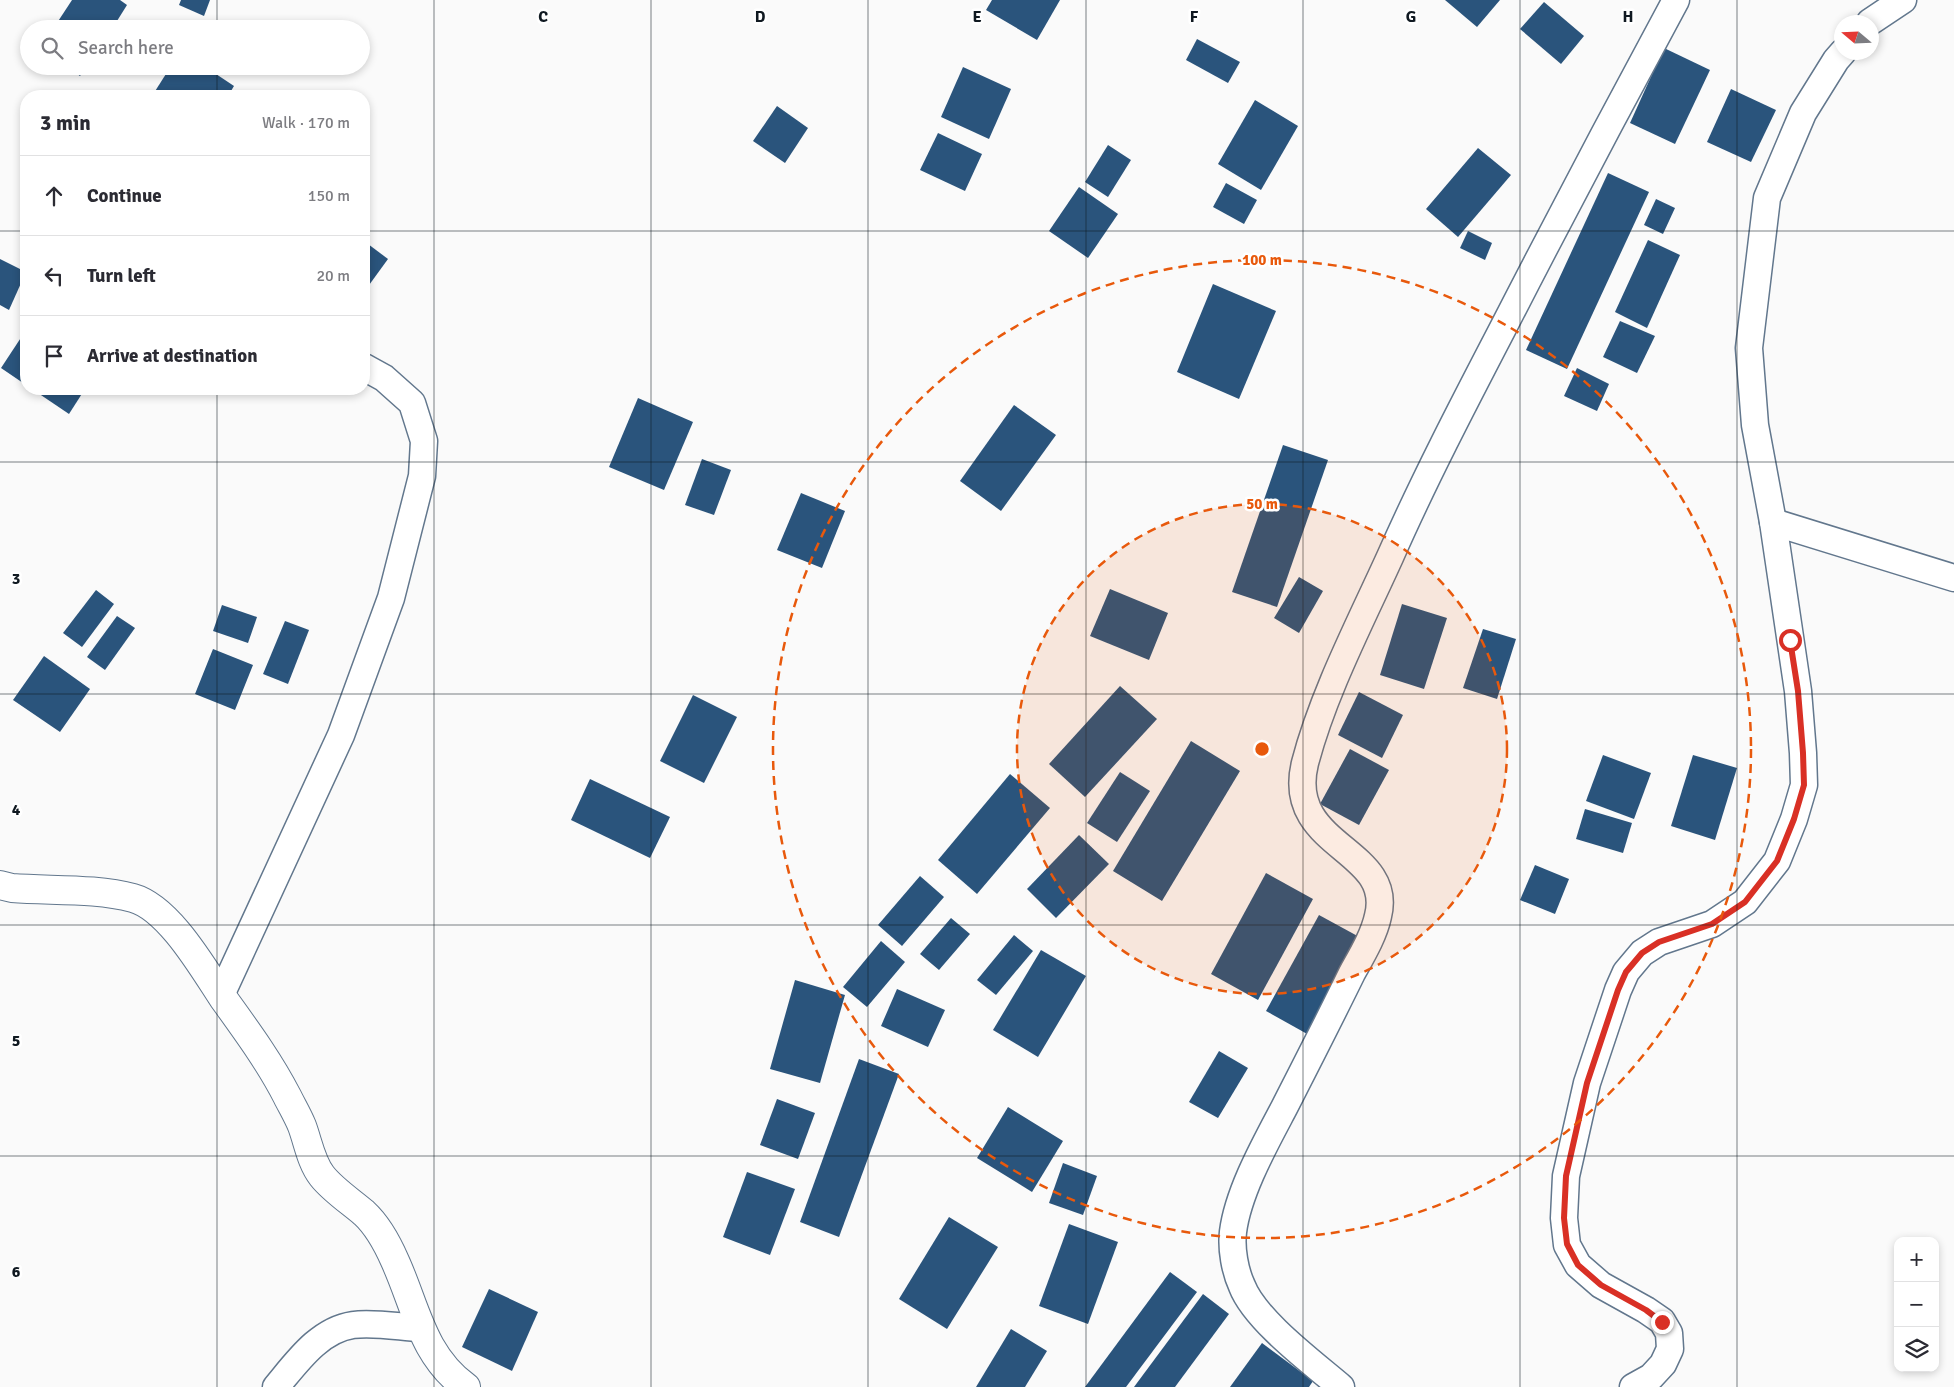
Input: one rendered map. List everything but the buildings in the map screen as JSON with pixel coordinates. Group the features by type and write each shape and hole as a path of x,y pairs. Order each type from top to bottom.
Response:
{"street":[{"path":"1341,1387 1264,1320 1242,1290 1235,1261 1232,1235 1241,1200 1267,1140 1360,959 1378,918 1380,901 1377,886 1368,869 1323,832 1317,826 1308,810 1303,791 1304,766 1320,716 1420,489 1588,162 1676,0"},
{"path":"1879,16 1903,0"},
{"path":"1633,1387 1652,1377 1663,1364 1670,1349 1669,1333 1662,1322 1646,1310 1601,1285 1578,1265 1567,1244 1564,1218 1566,1176 1587,1083 1618,990 1626,972 1642,953 1659,942 1712,924 1745,902 1777,861 1794,819 1804,785 1798,691 1773,522 1755,425 1749,348 1766,198 1803,113 1836,60"},
{"path":"221,995 341,735 390,598 422,476 424,441 412,403 384,378 370,370"},
{"path":"1773,522 1954,578"},
{"path":"0,885 12,888 92,892 134,898 157,912 174,929 278,1079 302,1125 310,1152 321,1175 366,1215 382,1236 395,1261 420,1328 451,1377 466,1387"},
{"path":"276,1387 314,1343 335,1330 354,1324 420,1328"}],"route":[{"path":"1662,1322 1646,1310 1601,1285 1578,1265 1567,1244 1564,1218 1566,1176 1587,1083 1618,990 1626,972 1642,953 1659,942 1712,924 1745,902 1777,861 1794,819 1804,785 1798,691 1790,640"}]}
